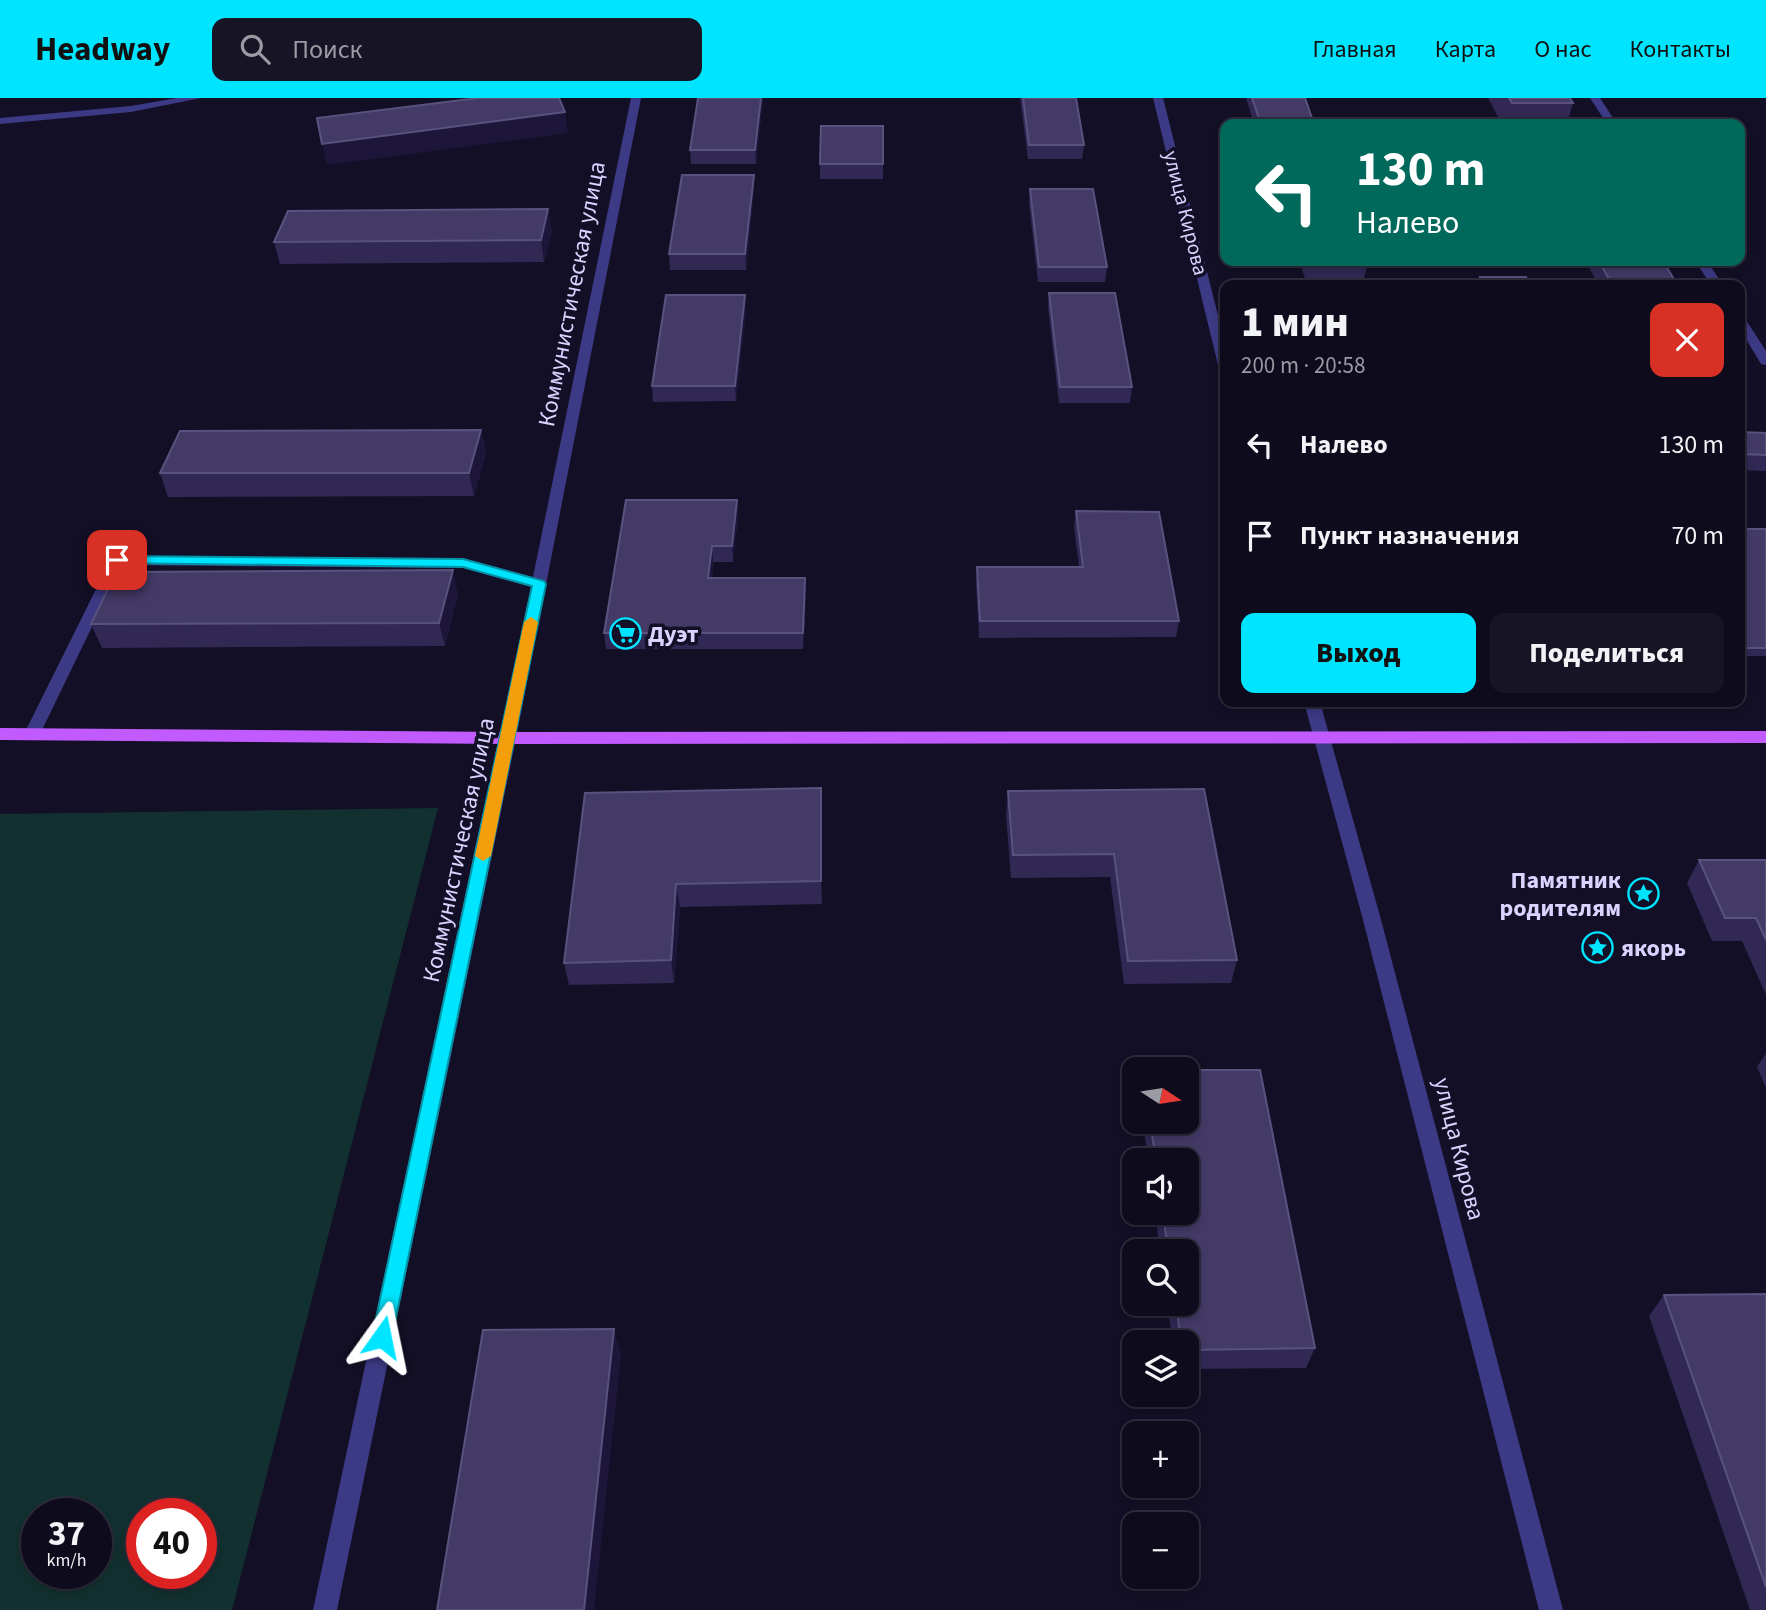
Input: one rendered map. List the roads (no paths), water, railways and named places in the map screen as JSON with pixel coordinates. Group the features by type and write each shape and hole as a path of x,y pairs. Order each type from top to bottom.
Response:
{"main road":[{"path":"0,734 508,738 1766,737"}],"street":[{"path":"0,121 131,103 195,98"},
{"name":"Коммунистическая улица","path":"325,1610 508,738 636,98"},
{"name":"улица Кирова","path":"1158,98 1220,349"},
{"path":"1595,98 1609,119"},
{"path":"1745,328 1766,361"},
{"path":"32,734 117,560 463,563 539,584"},
{"name":"улица Кирова","path":"1313,707 1378,943 1550,1610"}],"place":[{"name":"Дуэт","path":"625,634"},
{"name":"Памятник родителям","path":"1644,894"},
{"name":"якорь","path":"1598,948"}]}
